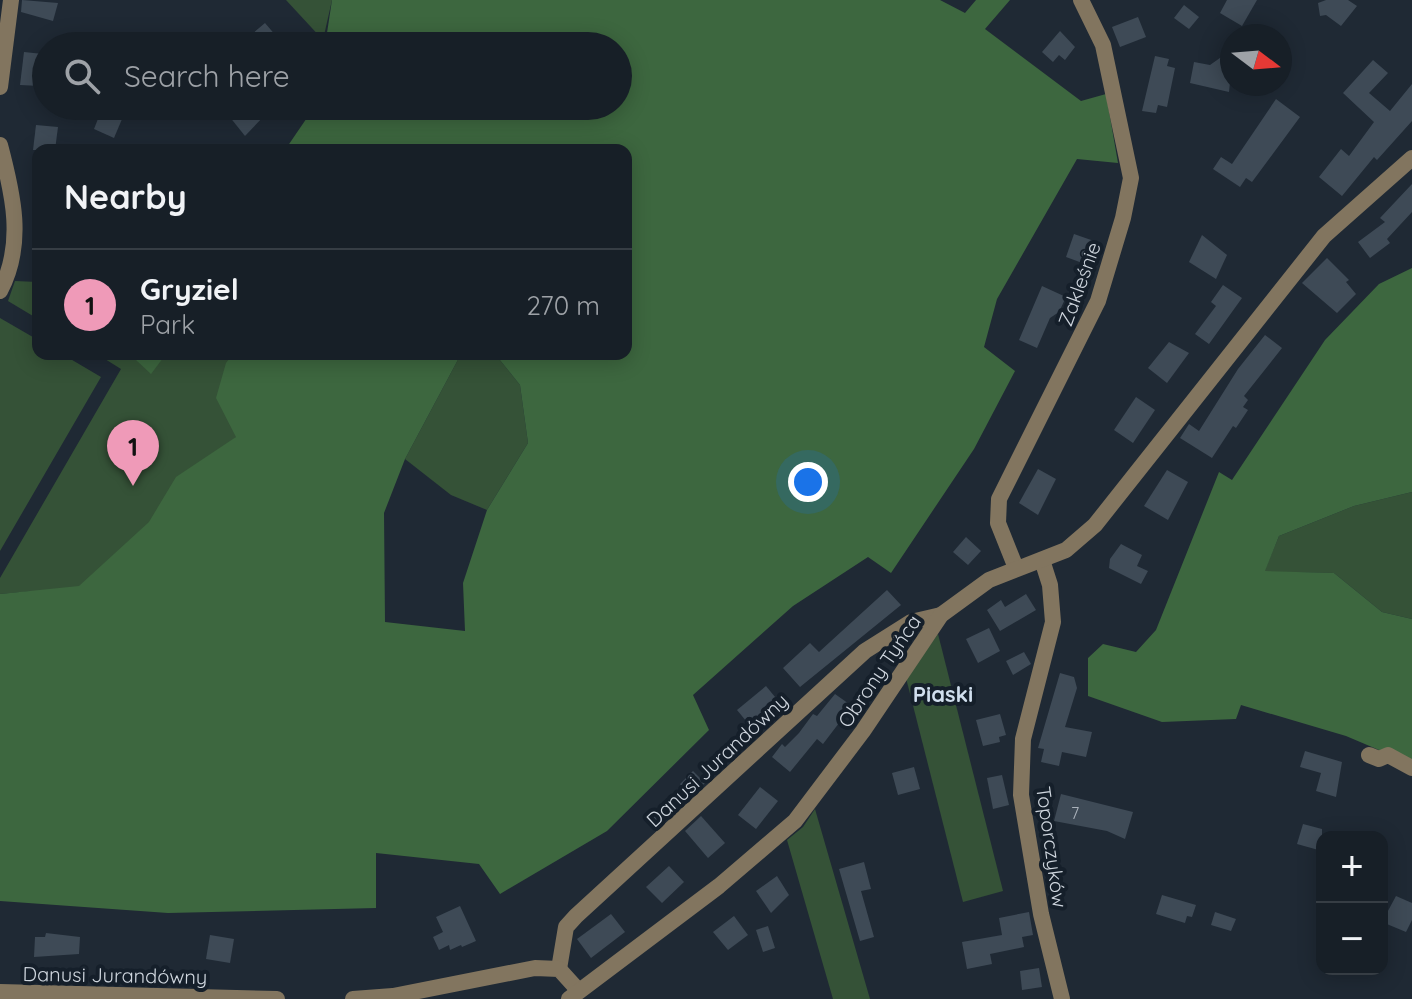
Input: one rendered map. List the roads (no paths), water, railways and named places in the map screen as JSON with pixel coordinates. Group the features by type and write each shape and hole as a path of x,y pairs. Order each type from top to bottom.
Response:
{"street":[{"path":"0,87 11,0"},
{"name":"Zakleśnie","path":"1016,568 998,523 999,499 1098,301 1123,218 1131,178 1103,45 1081,0"},
{"path":"0,145 16,227 9,270 0,291"},
{"name":"Obrony Tyńca","path":"573,994 719,886 795,821 863,731 941,615 989,580 1066,550 1095,525 1324,236 1412,158"},
{"name":"Toporczyków","path":"1042,560 1050,585 1053,622 1023,739 1021,795 1041,914 1062,999"},
{"name":"Danusi Jurandówny","path":"559,969 566,927 576,916 865,651 911,622 941,615"},
{"path":"1369,755 1379,759 1388,755 1412,768"},
{"path":"353,999 393,996 535,968 559,969 573,994"},
{"name":"Danusi Jurandówny","path":"0,992 277,999"}],"place":[{"name":"Gryziel","path":"133,486"}],"district":[{"name":"Piaski","path":"943,694"}]}
